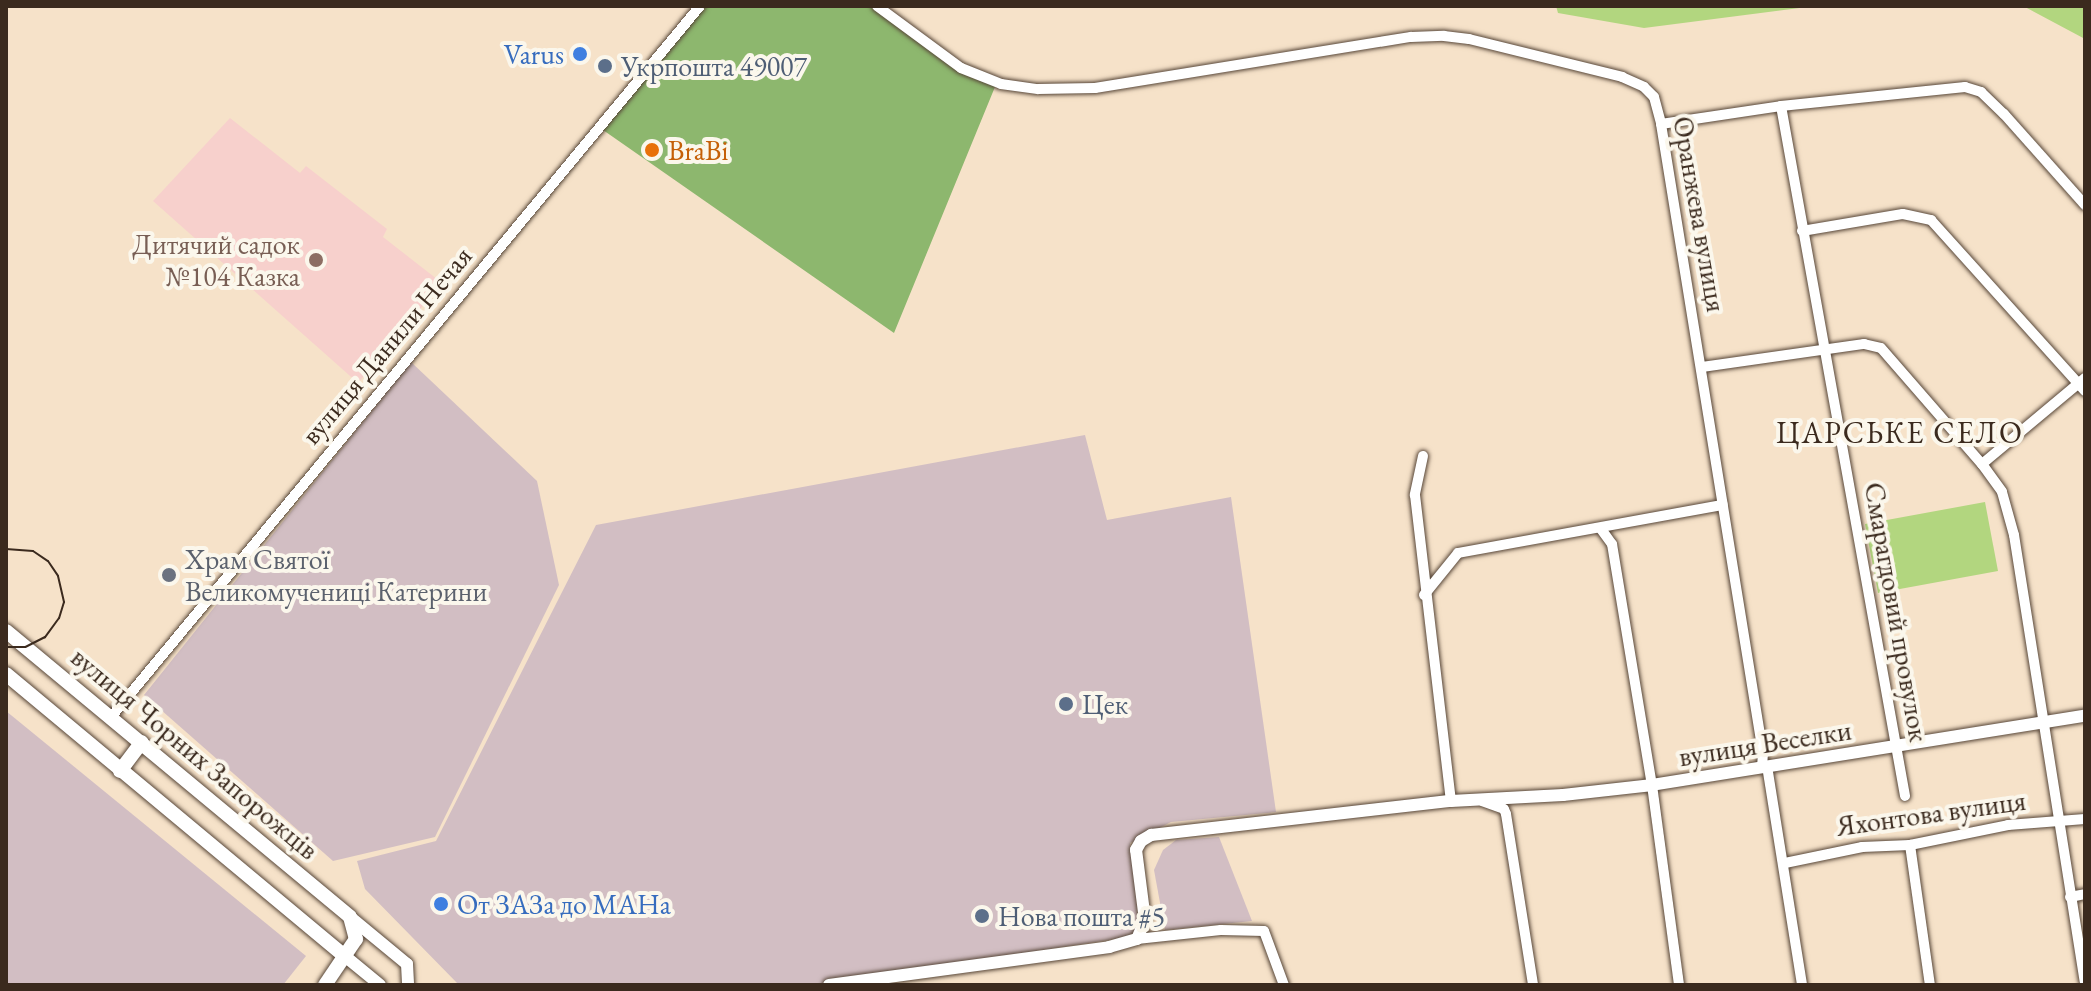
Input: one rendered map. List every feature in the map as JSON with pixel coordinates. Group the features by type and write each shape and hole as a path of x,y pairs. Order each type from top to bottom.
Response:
{"main road":[{"name":"вулиця Чорних Запорожців","path":"6,631 350,917"},
{"path":"6,674 346,957"},
{"path":"120,771 142,742"},
{"path":"325,985 356,939 350,917"}],"street":[{"name":"вулиця Данили Нечая","path":"111,717 700,6"},
{"name":"Оранжева вулиця","path":"877,6 961,68 1001,84 1026,88 1095,88 1411,37 1444,36 1469,39 1636,82 1654,97 1702,367 1764,767 1785,863 1802,985"},
{"path":"1661,124 1781,106 1953,87 1973,89 1981,92 2004,114 2085,205"},
{"name":"Смарагдовий провулок","path":"1781,106 1905,796"},
{"path":"1802,231 1903,214 1931,220 2083,384 1982,464"},
{"path":"1702,367 1864,344 1881,348 1982,464 2008,505 2085,981"},
{"path":"1137,939 1145,920 1135,865 1136,850 1141,841 1151,835 1451,801 1424,595 1415,495 1423,456"},
{"path":"1424,595 1458,553 1723,505"},
{"path":"1601,529 1612,544 1652,785 1679,985"},
{"name":"вулиця Веселки","path":"1451,801 1652,785 2085,716"},
{"path":"1479,800 1499,806 1506,814 1533,985"},
{"name":"Яхонтова вулиця","path":"1785,863 1862,847 1910,845 2008,825 2085,819"},
{"path":"1910,845 1930,985"},
{"path":"2070,897 2085,894"},
{"name":"вулиця Чорних Запорожців","path":"350,917 407,964 408,985"},
{"path":"829,985 1109,947 1137,939 1221,930 1264,931 1284,985"},
{"path":"346,957 380,985"}],"shaded area":[{"name":"Дитячий садок №104 Казка","path":"230,118 300,173 306,166 387,229 383,237 442,283 358,383 153,201"},
{"path":"411,362 537,481 559,585 435,837 333,861 144,695"},
{"path":"1085,435 1107,520 1231,497 1276,812 1171,822 1130,843 1139,923 1135,936 809,985 459,985 365,889 357,861 436,841 596,525"},
{"path":"6,711 306,956 283,985 6,985"},
{"path":"1219,837 1252,921 1165,930 1154,870 1163,850 1176,840"}],"green space":[{"path":"706,6 877,6 933,49 997,82 894,333 603,130"},
{"path":"1556,6 1815,6 1644,28 1558,13"},
{"path":"2021,6 2085,6 2085,39 2025,7"},
{"path":"1985,502 1998,571 1878,593 1865,524"}],"tram line":[{"path":"6,549 33,551 48,561 58,576 64,602 59,618 45,637 25,647 6,647"}],"place":[{"name":"Varus","path":"580,54"},
{"name":"Укрпошта 49007","path":"605,66"},
{"name":"BraBi","path":"652,150"},
{"name":"Дитячий садок №104 Казка","path":"316,260"},
{"name":"Храм Святої Великомучениці Катерини","path":"169,575"},
{"name":"Цек","path":"1066,704"},
{"name":"От ЗАЗа до МАНа","path":"441,904"},
{"name":"Нова пошта #5","path":"982,916"}],"district":[{"name":"ЦАРСЬКЕ СЕЛО","path":"1900,433"}]}
